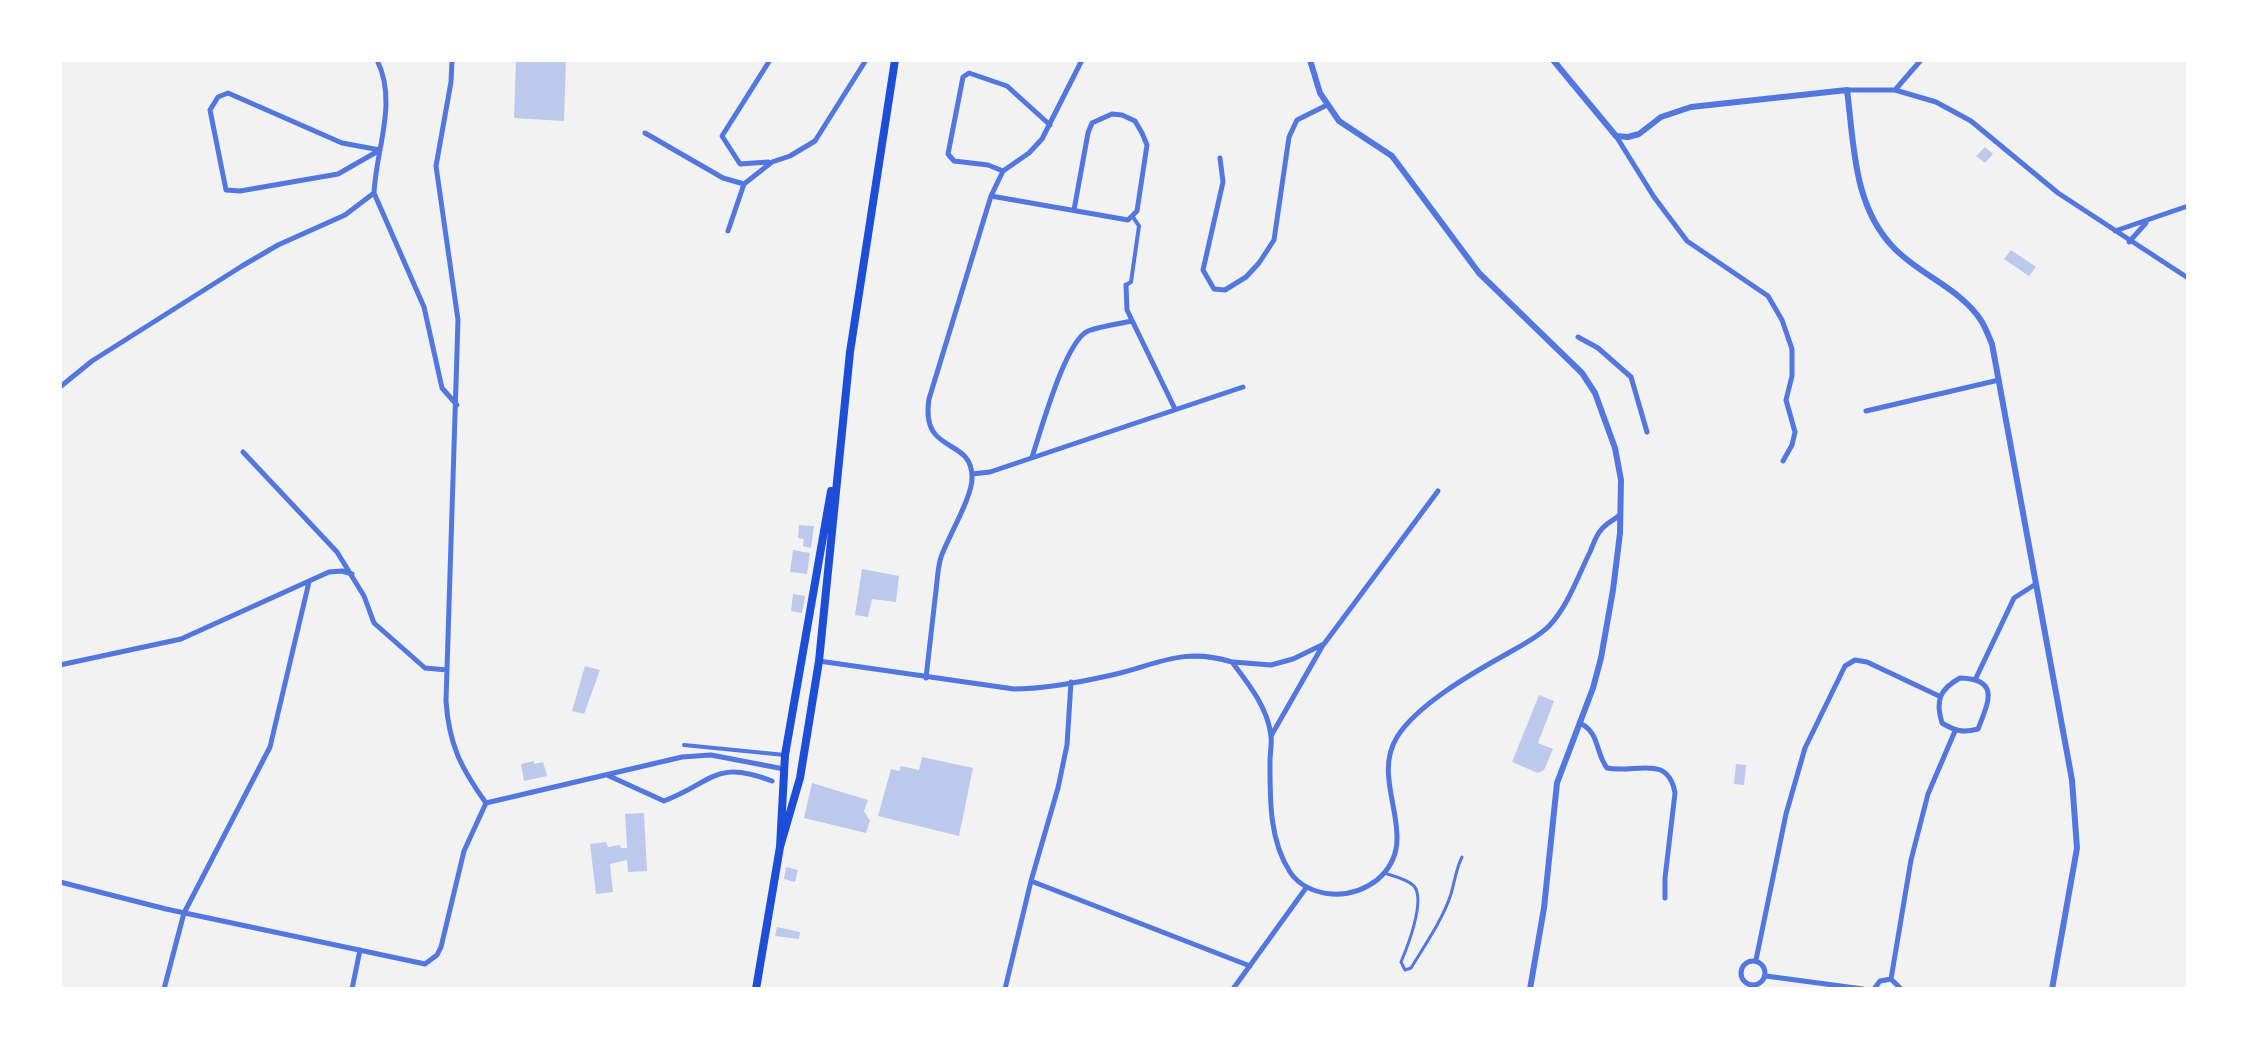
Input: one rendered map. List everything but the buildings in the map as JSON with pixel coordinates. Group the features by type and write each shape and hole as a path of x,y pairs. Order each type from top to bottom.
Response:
{"main road":[{"path":"756,989 780,847 801,774 819,661 850,352 895,60"},
{"path":"780,847 785,755 838,455"},
{"path":"810,607 825,608"},
{"path":"801,664 819,661"},
{"path":"784,769 801,774"}],"street":[{"path":"377,60 387,106 375,165 374,193 424,307 442,388 457,406"},
{"path":"452,60 436,166 458,320 446,701 451,744 467,776 486,803"},
{"path":"770,60 722,136 740,164 772,162 790,156 815,141 866,60"},
{"path":"926,678 940,559 972,481 972,474 968,462 957,449 929,429 926,416 991,196 1003,171 1036,147 1082,60"},
{"path":"1310,60 1320,93 1339,121 1392,156 1479,273 1582,373 1595,393 1615,448 1621,480 1613,590 1601,658 1557,783 1544,908 1530,989"},
{"path":"1553,60 1616,136 1654,197 1687,241 1768,296 1775,306 1792,349 1792,376 1786,400 1795,432 1783,461"},
{"path":"1895,90 1921,60"},
{"path":"1003,171 988,165 954,161 948,154 963,77 969,73 1007,86 1050,125"},
{"path":"1616,136 1639,134 1661,117 1691,107 1847,90 1895,90 1936,102 1971,121 2058,193 2188,278"},
{"path":"1847,90 1860,191 1875,223 1892,247 1969,305 1982,322 1992,344 2072,780 2077,848 2052,989"},
{"path":"228,93 342,143 380,150 338,174 240,191 226,190 210,110 218,97 228,93"},
{"path":"1220,158 1223,182 1203,270 1214,289 1225,290 1246,277 1274,240 1289,137 1297,120 1327,105"},
{"path":"991,196 1128,220 1137,211 1147,145 1135,121 1112,114 1092,123 1074,210"},
{"path":"645,133 723,178 744,184"},
{"path":"728,231 744,184 772,162"},
{"path":"60,387 92,361 242,266 278,245 345,215 374,193"},
{"path":"2115,231 2188,206"},
{"path":"1133,217 1139,226 1131,282 1126,285 1127,310 1175,409"},
{"path":"2129,242 2146,222"},
{"path":"1032,457 1067,354 1086,332 1132,321"},
{"path":"1578,337 1598,348 1631,377 1647,432"},
{"path":"1866,411 1999,380"},
{"path":"972,474 990,472 1243,387"},
{"path":"243,452 313,524 352,574 374,623 425,668 447,670"},
{"path":"1271,736 1324,644 1438,491"},
{"path":"1232,662 1265,712 1271,736 1270,800 1282,860 1293,877 1306,888 1327,894 1345,894 1362,889 1384,873 1398,849 1388,775 1397,737 1435,700 1547,627 1565,604 1601,530 1620,515"},
{"path":"60,665 161,646 329,572 352,574"},
{"path":"164,989 184,913 270,747 309,582"},
{"path":"1976,678 2014,598 2037,583"},
{"path":"819,661 926,678 1033,689 1109,676 1171,657 1198,654 1232,662 1271,665 1293,659 1324,644"},
{"path":"1756,960 1786,814 1805,748 1845,666 1855,660 1867,662 1939,696"},
{"path":"1960,678 1976,678 1986,687 1990,699 1978,729 1955,731 1942,723 1938,709 1939,696 1945,686 1960,678"},
{"path":"1005,989 1058,788 1067,745 1071,682"},
{"path":"1580,723 1593,733 1607,768 1662,769 1674,785 1665,898"},
{"path":"1891,979 1911,860 1928,794 1955,731"},
{"path":"684,745 785,755"},
{"path":"486,803 682,757 711,755 784,769"},
{"path":"607,775 664,801 731,770 772,781"},
{"path":"60,882 184,913 425,964 437,955 464,851 486,803"},
{"path":"1031,881 1250,966"},
{"path":"1233,989 1306,888"},
{"path":"352,989 360,950"},
{"path":"1756,960 1764,966 1766,976 1760,984 1750,987 1743,980 1741,970 1747,962 1756,960"},
{"path":"1766,976 1863,989"},
{"path":"1874,989 1880,981 1891,979"},
{"path":"1891,979 1901,989"}],"lane":[{"path":"1384,873 1413,886 1417,892 1415,919 1401,962 1405,970 1411,968 1451,895 1455,870 1462,857"}]}
